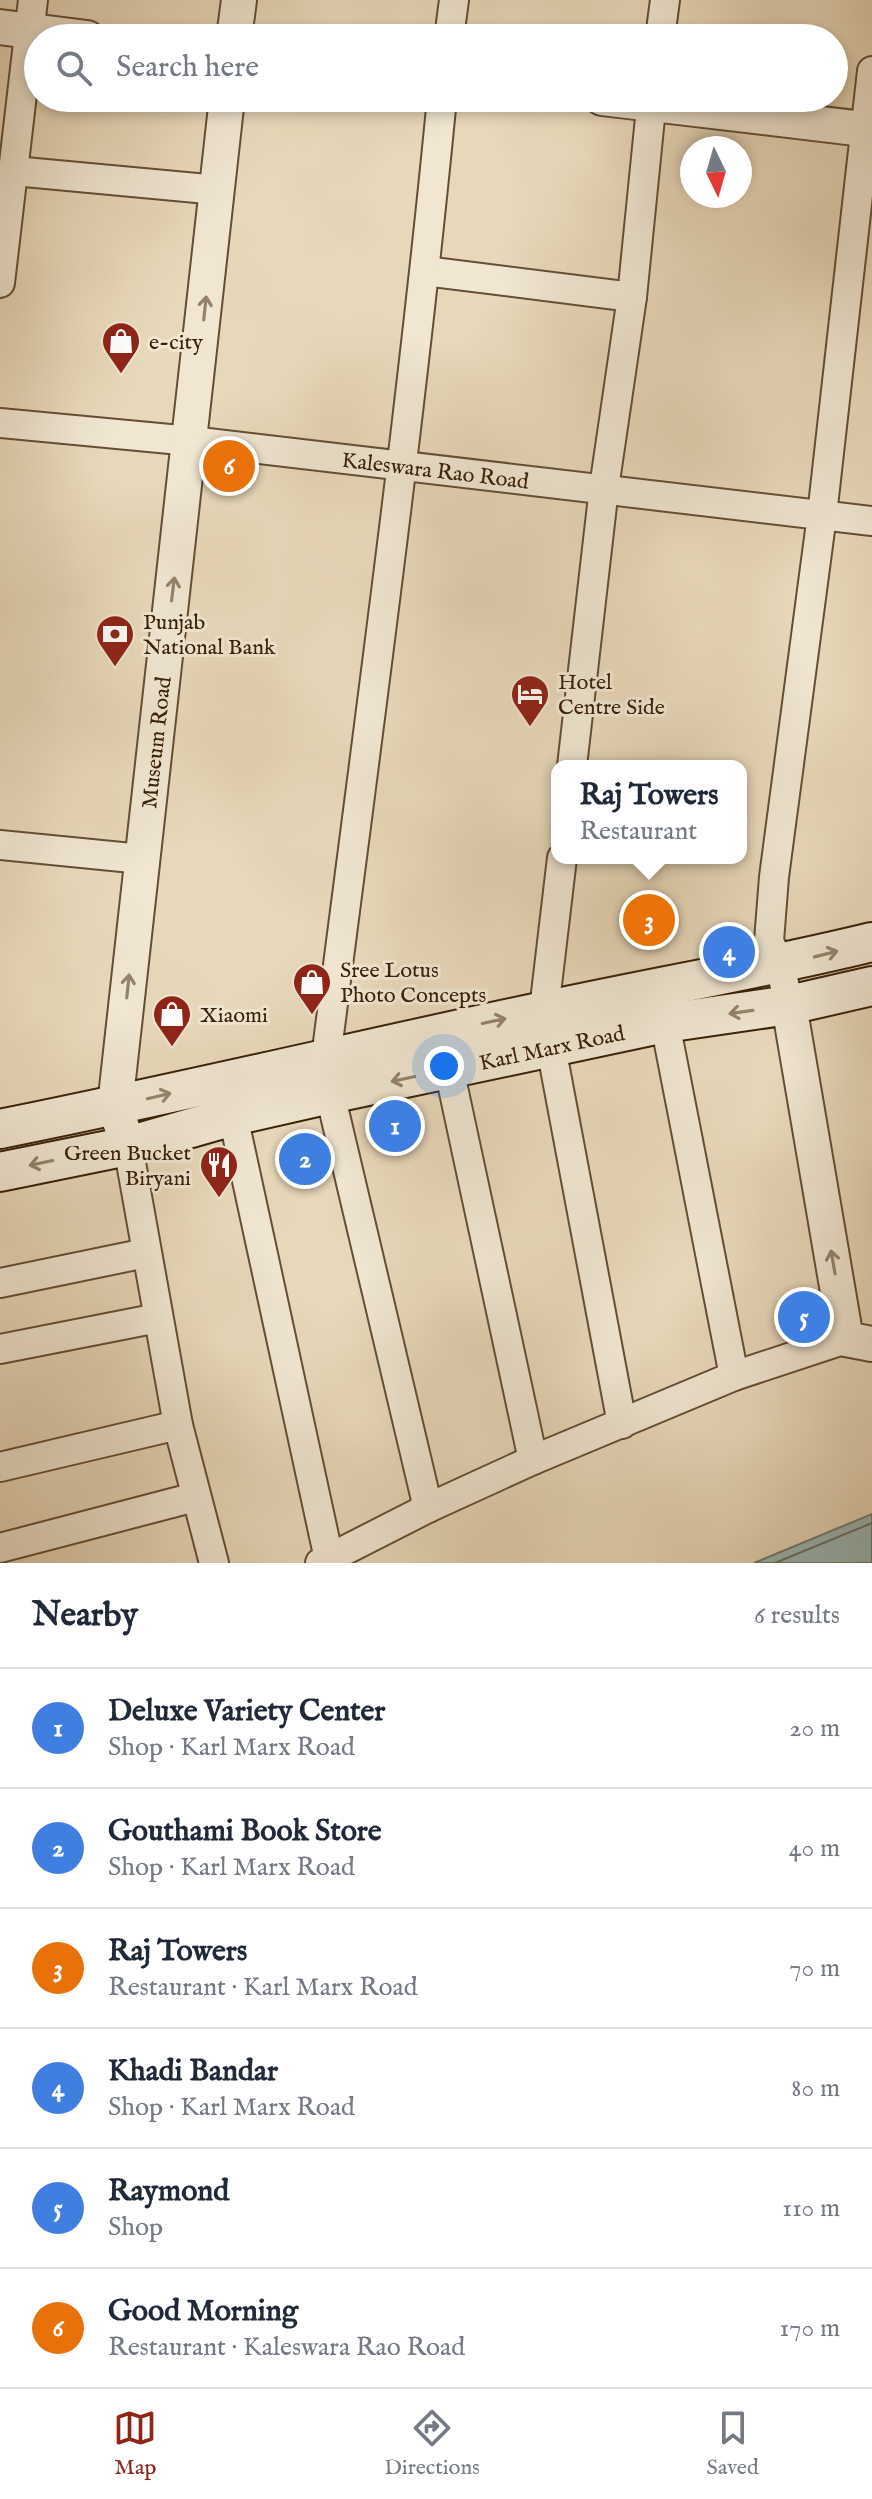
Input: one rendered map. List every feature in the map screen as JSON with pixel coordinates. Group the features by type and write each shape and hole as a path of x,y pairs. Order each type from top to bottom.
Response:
{"main road":[{"name":"Karl Marx Road","path":"0,1172 128,1146 233,1116 328,1076 544,1010 780,965 872,942"},
{"name":"Karl Marx Road","path":"0,1129 115,1106 328,1076 449,1069 665,1023 789,1005 872,986"}],"street":[{"path":"236,24 239,0"},
{"path":"451,24 454,0"},
{"path":"662,24 665,0"},
{"path":"0,283 14,171 21,19"},
{"path":"233,1116 325,1561 428,1508 533,1460 734,1376 859,1342 789,1005 780,965 769,941 774,877 822,515 868,130 872,71"},
{"name":"Museum Road","path":"128,1146 115,1106 226,112"},
{"path":"428,1508 328,1076 425,271 441,112"},
{"path":"573,760 604,488 632,297 651,112"},
{"path":"734,112 868,130"},
{"path":"14,171 218,190"},
{"path":"425,271 632,297"},
{"name":"Kaleswara Rao Road","path":"0,423 191,441 872,521"},
{"path":"0,845 142,859"},
{"path":"561,864 544,1010 622,1424"},
{"path":"665,1023 734,1376"},
{"path":"449,1069 533,1460"},
{"path":"128,1146 178,1425 214,1563"},
{"path":"0,1283 146,1253"},
{"path":"0,1349 158,1318"},
{"path":"0,1467 178,1425"},
{"path":"0,1548 195,1497"}],"water":[{"path":"872,1514 872,1563 754,1563"}],"place":[{"name":"e-city","path":"121,375"},
{"name":"Good Morning","path":"229,466"},
{"name":"Punjab National Bank","path":"115,668"},
{"name":"Hotel Centre Side","path":"530,728"},
{"name":"Raj Towers","path":"649,920"},
{"name":"Khadi Bandar","path":"729,952"},
{"name":"Sree Lotus Photo Concepts","path":"312,1016"},
{"name":"Xiaomi","path":"172,1048"},
{"name":"Deluxe Variety Center","path":"395,1126"},
{"name":"Gouthami Book Store","path":"305,1159"},
{"name":"Green Bucket Biryani","path":"219,1199"},
{"name":"Raymond","path":"804,1317"}]}
